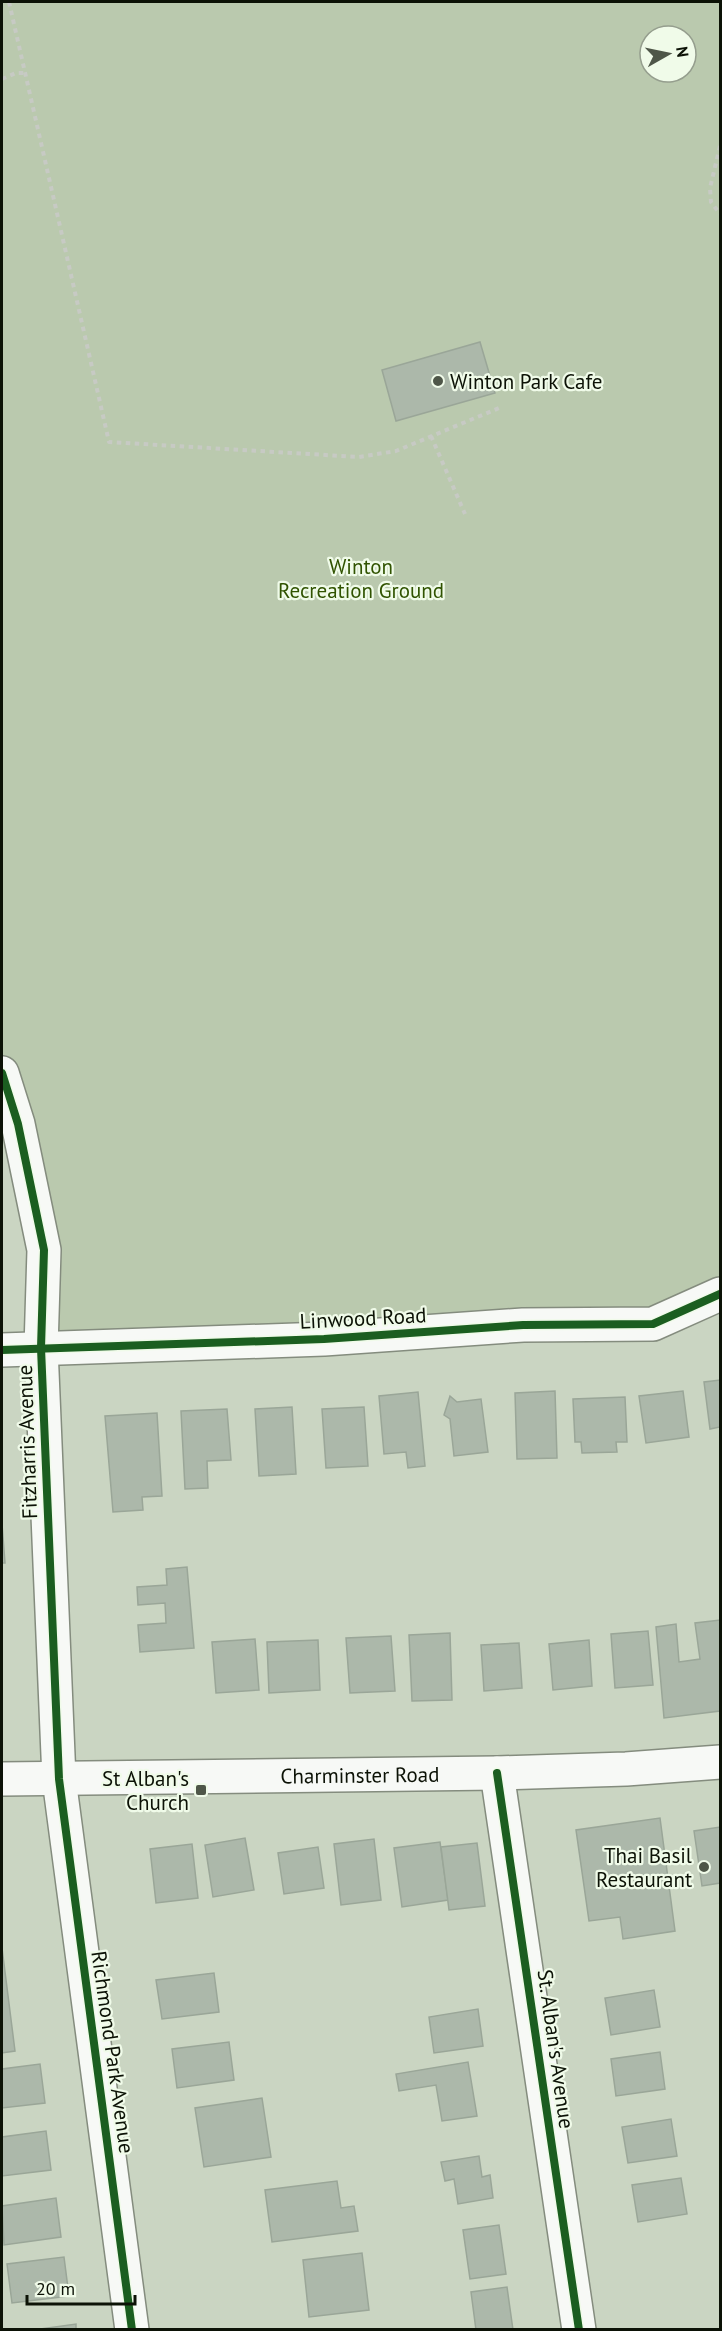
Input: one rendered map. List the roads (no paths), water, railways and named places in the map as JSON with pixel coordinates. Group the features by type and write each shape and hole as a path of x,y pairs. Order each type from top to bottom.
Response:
{"street":[{"name":"Fitzharris Avenue","path":"2,1073 18,1124 44,1250 41,1348 59,1779"},
{"name":"Linwood Road","path":"2,1350 324,1339 523,1325 653,1324 720,1294"},
{"name":"Charminster Road","path":"2,1779 497,1773 626,1769 720,1761"},
{"name":"St. Alban's Avenue","path":"497,1773 579,2330"},
{"name":"Richmond Park Avenue","path":"59,1779 132,2330"}],"place":[{"name":"Winton Park Cafe","path":"438,381"},
{"name":"St Alban's Church","path":"201,1790"},
{"name":"Thai Basil Restaurant","path":"704,1867"}],"park label":[{"name":"Winton Recreation Ground","path":"361,578"}]}
